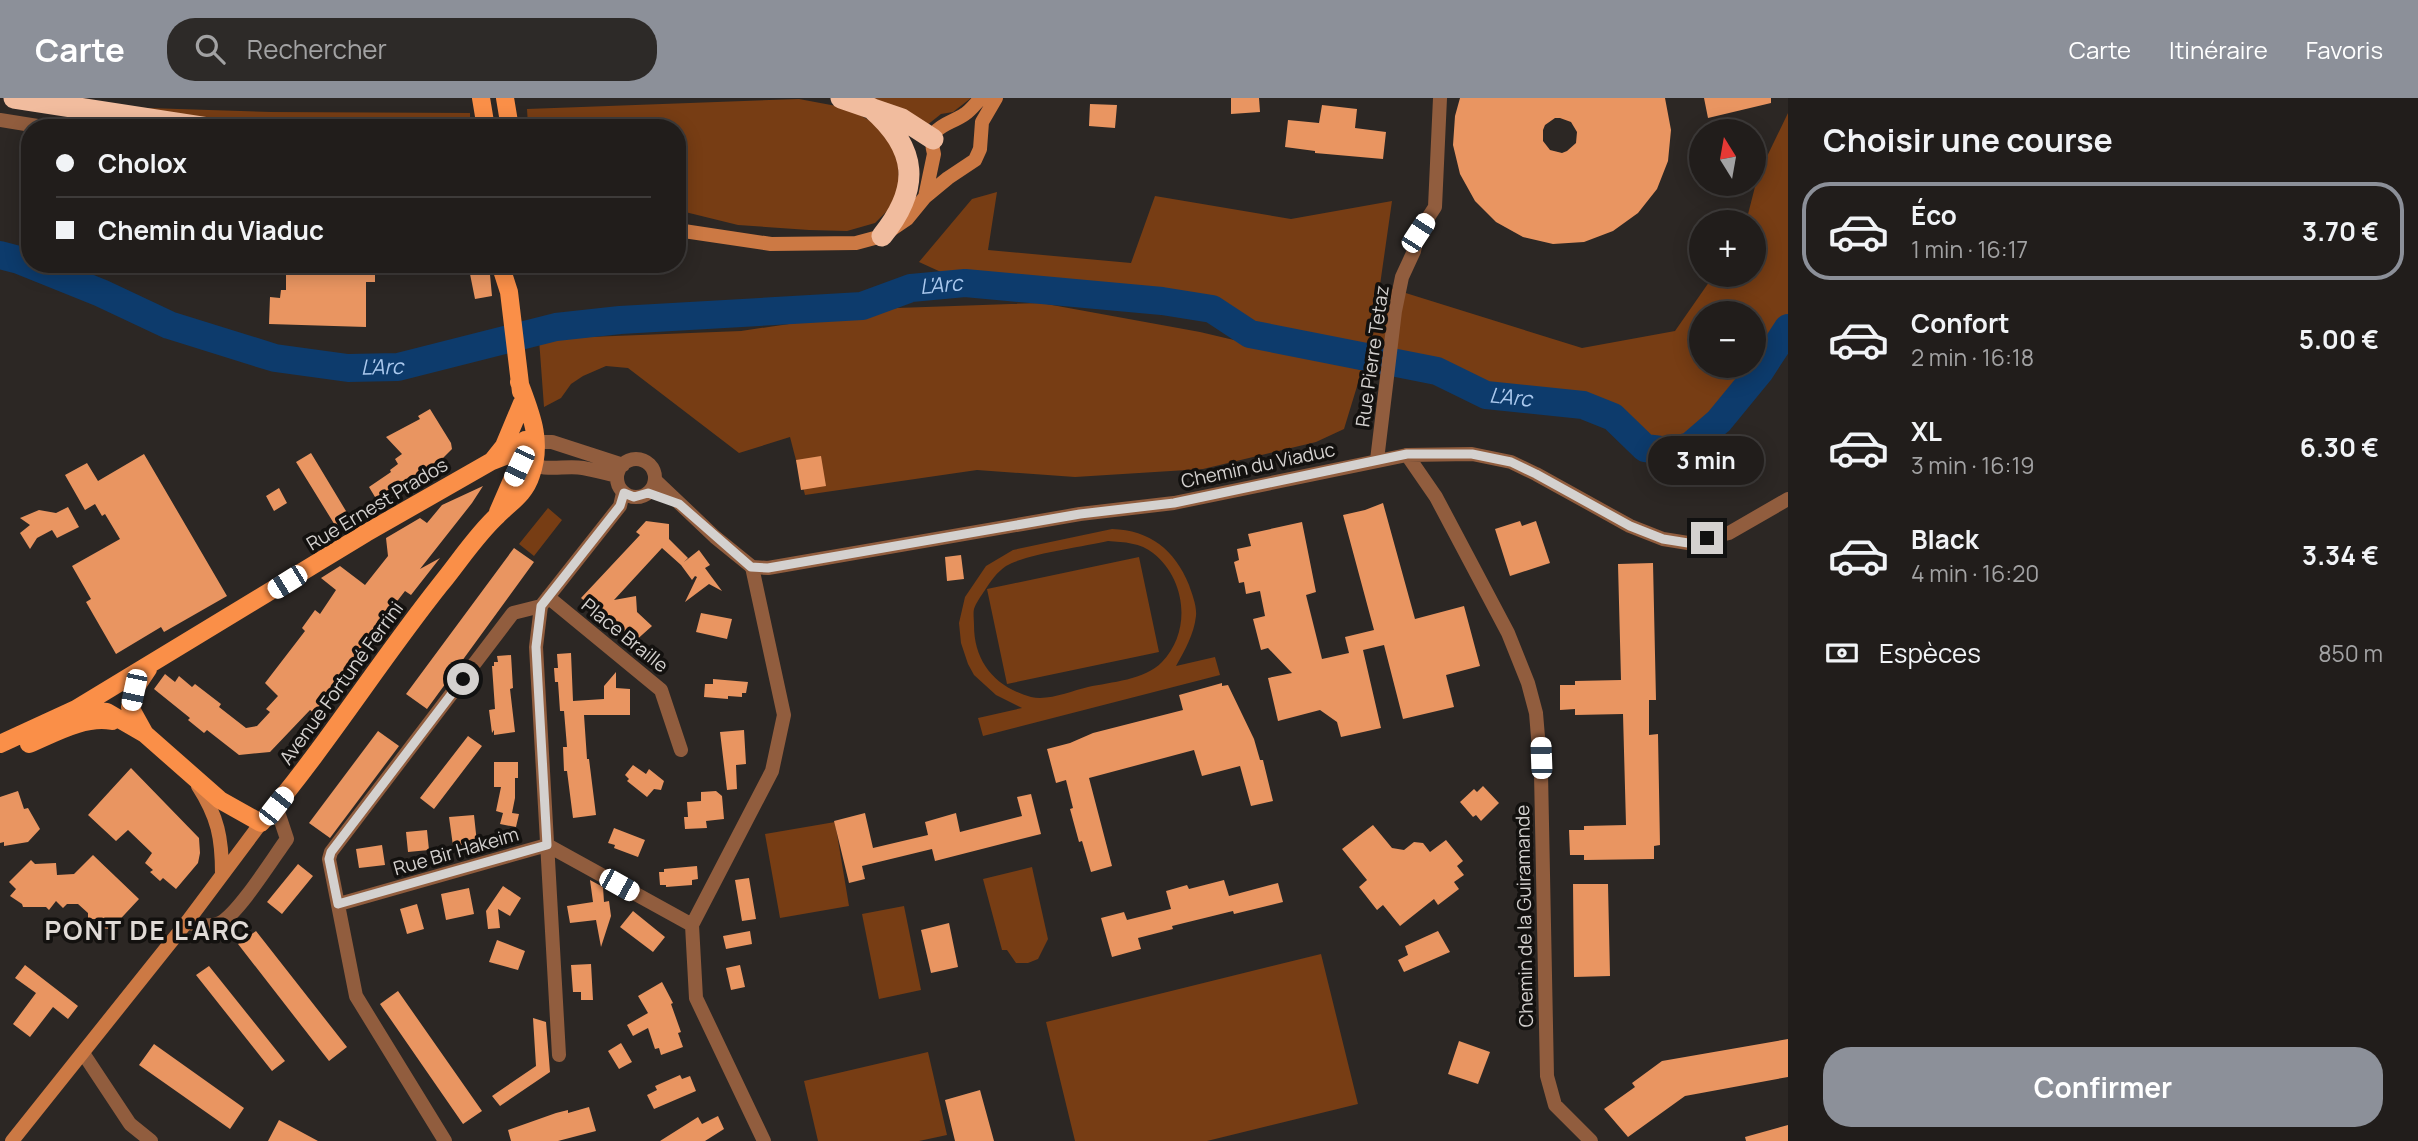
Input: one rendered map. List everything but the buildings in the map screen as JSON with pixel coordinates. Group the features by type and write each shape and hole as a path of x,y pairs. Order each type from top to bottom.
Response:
{"highway":[{"path":"14,98 150,119"},
{"path":"841,98 902,119 933,146"},
{"path":"872,108 890,124 903,145 908,162 904,201 897,218 882,236"}],"main road":[{"path":"481,98 485,119"},
{"path":"505,98 509,119"},
{"path":"925,197 933,146 939,127 965,114 981,98"},
{"path":"686,231 771,244 856,243 882,236 907,219 925,197 976,159 982,122 996,98"},
{"path":"951,121 965,122 971,126 978,134 980,143"},
{"path":"933,146 943,165 957,169 964,167"},
{"path":"503,273 509,292 525,437 530,445"},
{"path":"509,292 511,273"},
{"path":"498,515 524,490 534,466 530,445 533,418 520,383"},
{"path":"492,461 504,446 522,402"},
{"path":"498,515 530,445"},
{"name":"Rue Ernest Prados","path":"76,716 149,667 366,533 492,461 530,445"},
{"name":"Avenue Fortuné Ferrini","path":"12,1141 187,922 438,587 498,515"},
{"path":"145,734 130,707 134,690 149,667"},
{"path":"0,744 76,716 106,712 145,734 220,800 261,823"},
{"path":"0,756 76,716"},
{"path":"190,773 212,807 221,843 222,874"}],"street":[{"name":"Rue Pierre Tetaz","path":"1377,460 1402,277 1416,248 1418,233 1434,207 1440,98"},
{"path":"0,120 21,123"},
{"path":"530,445 552,442 620,470"},
{"name":"Chemin du Viaduc","path":"751,567 768,568 1080,514 1174,503 1407,454 1472,454 1511,462 1630,526 1663,539 1688,543 1729,533 1788,499"},
{"name":"Chemin de la Guiramande","path":"1407,454 1436,497 1467,553 1508,633 1528,683 1540,743 1546,1076 1555,1105 1591,1141"},
{"path":"641,460 651,468 651,486 634,497 624,493 617,483 620,470 628,461 641,460"},
{"path":"534,466 620,470"},
{"path":"651,486 679,504 751,567 784,715 772,771 692,925 696,998 764,1141"},
{"path":"559,1055 536,647 544,601 620,506 624,493"},
{"path":"445,1141 356,996 329,859 331,852 513,613 544,601"},
{"name":"Place Braille","path":"544,601 661,690 681,750"},
{"path":"187,922 203,926 220,922 241,903 287,839 276,806"},
{"name":"Rue Bir Hakeim","path":"338,904 547,845 692,925"},
{"path":"83,1053 130,1125 152,1141"}],"shaded area":[{"path":"868,98 971,98 953,112 941,114 926,126"},
{"path":"799,99 847,108 883,128 898,154 899,187 889,209 875,223 847,231 738,225 686,212 686,119 528,119 527,109"},
{"path":"116,107 271,112 470,113 470,119 193,119"},
{"path":"1788,113 1788,328 1766,362 1766,301 1696,301 1706,287 1766,287 1766,210 1749,210 1753,196 1766,196 1766,158"},
{"path":"997,192 988,250 1131,263 1155,196 1291,219 1392,201 1380,285 1582,348 1675,331 1689,311 1689,378 1754,378 1719,421 1690,446 1669,451 1645,448 1613,417 1583,405 1484,394 1437,371 1250,334 1212,309 965,283 919,262 972,199"},
{"path":"1041,303 1200,332 1362,370 1344,429 1316,442 1203,469 1075,477 977,470 805,495 790,437 739,453 628,368 606,366 583,376 571,384 561,398 544,407 539,339 741,331 897,308"},
{"path":"548,508 562,520 534,556 519,544"},
{"path":"1112,529 1138,533 1160,544 1183,573 1195,604 1193,629 1176,666 1215,657 1220,675 983,736 978,718 1022,708 996,695 974,675 961,643 959,623 965,597 986,566 1013,550","holes":["1108,541 1138,545 1148,550 1164,564 1173,577 1181,606 1181,621 1172,649 1162,662 1137,677 1045,698 1018,693 997,680 978,650 974,617 976,604 994,577 1006,566 1027,558"]},
{"path":"1139,557 1159,652 1007,684 987,589"},
{"path":"835,822 849,906 780,918 765,834"},
{"path":"1032,867 1048,939 1038,959 1028,963 1016,963 1007,950 1002,950 983,879"},
{"path":"904,906 921,990 879,999 862,914"},
{"path":"1321,954 1358,1104 1207,1141 1075,1141 1046,1022"},
{"path":"928,1052 947,1135 919,1141 818,1141 804,1081"}],"waterway":[{"name":"L'Arc","path":"0,255 21,261"},
{"name":"L'Arc","path":"51,273 169,325 275,358 348,368 398,367 556,327 620,320 862,306 911,288 965,283 1162,301 1212,309 1250,334 1437,371 1486,395 1583,405 1613,417 1645,448 1669,451 1690,446 1719,421 1760,371 1788,328"}],"district":[{"name":"PONT DE L'ARC","path":"148,931"}],"route":[{"path":"463,679 331,852 329,859 338,904 547,845 536,647 541,606 620,506 624,493 634,497 648,493 679,504 751,567 768,568 1080,514 1174,503 1407,454 1472,454 1511,462 1630,526 1663,539 1688,543 1707,538"}]}
